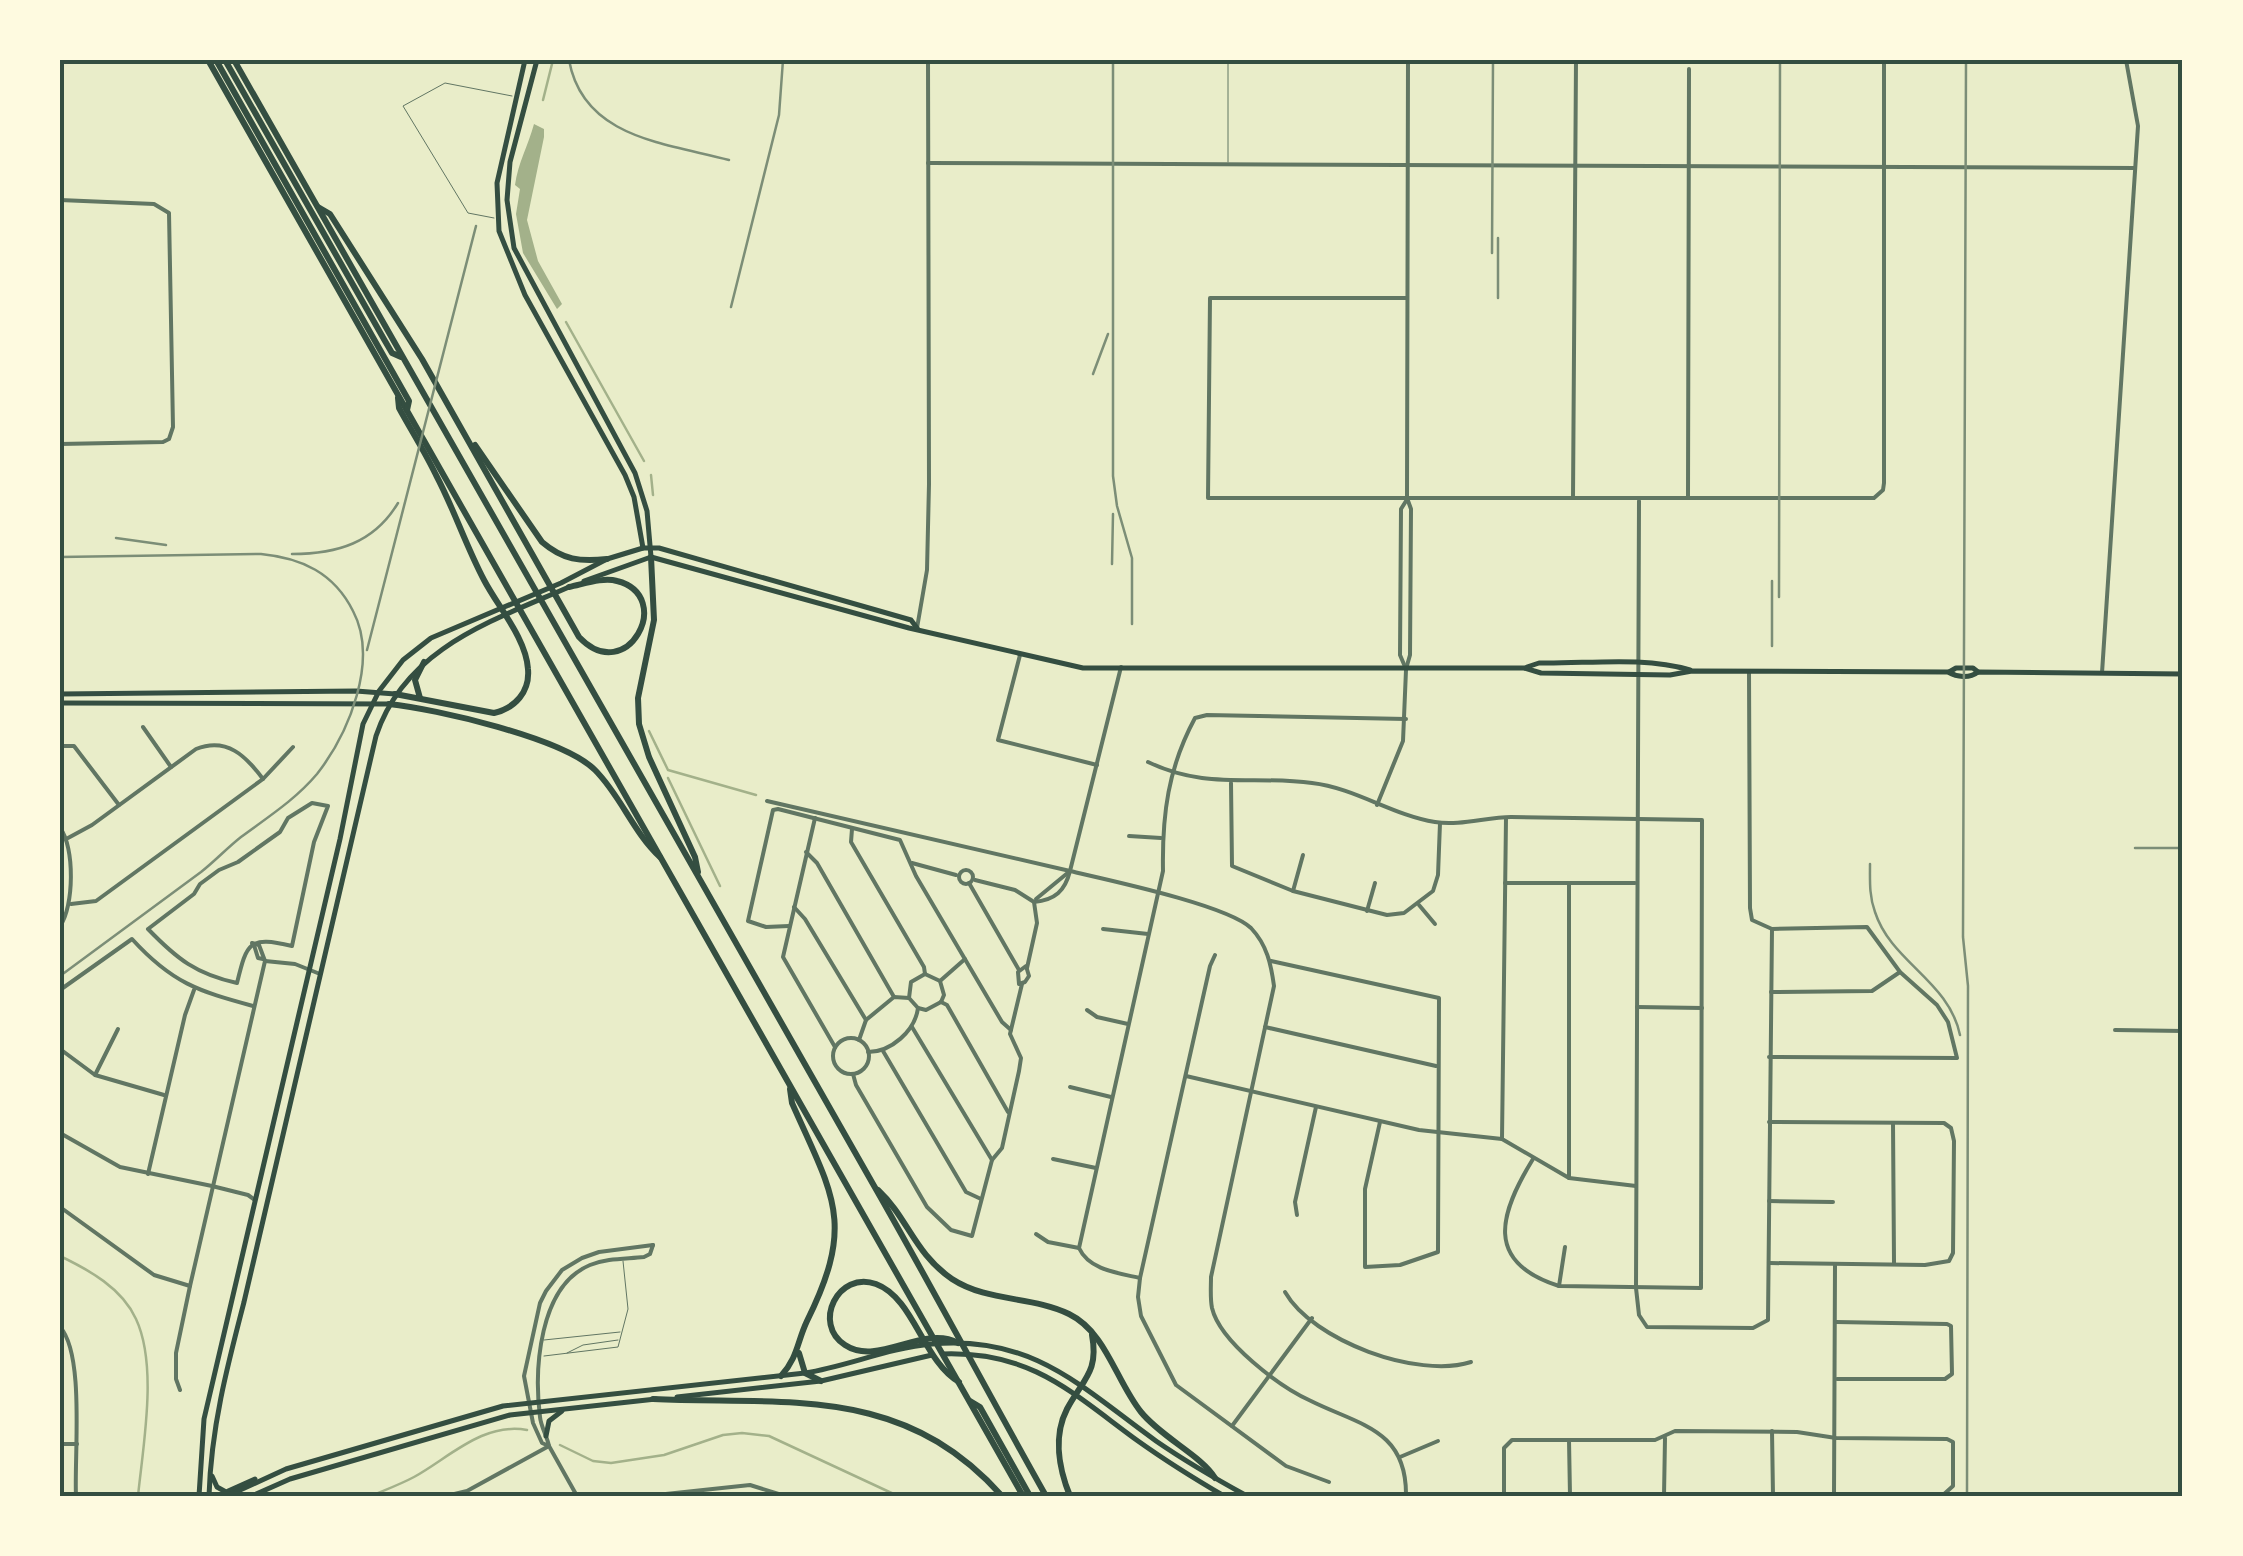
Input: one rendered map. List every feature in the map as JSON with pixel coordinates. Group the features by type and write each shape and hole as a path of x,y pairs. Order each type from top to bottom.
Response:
{"highway":[{"path":"212,60 398,397 512,590 1026,1496"},
{"path":"212,60 409,401 407,411"},
{"path":"225,60 385,341 392,352 402,357"},
{"path":"234,60 1046,1496"},
{"path":"317,206 330,214 422,359 583,642 600,651 625,648 639,635 644,624 640,599 622,582 569,586"},
{"path":"395,694 486,714 510,708 524,692 528,678 525,656 513,630 492,594 436,473 398,408 398,397"},
{"path":"454,415 542,542 564,558 607,559"},
{"path":"652,557 654,620 638,698 639,724 645,749 695,857 699,878"},
{"path":"421,699 416,680 424,662"},
{"path":"389,704 537,739 570,752 603,779 644,843 664,862"},
{"path":"781,1376 798,1352 804,1328 831,1269 836,1226 830,1190 792,1102 789,1081"},
{"path":"874,1186 921,1251 957,1282 983,1293 1058,1310 1087,1325 1140,1411 1168,1440 1209,1468 1215,1478"},
{"path":"958,1344 942,1339 901,1346 863,1351 843,1344 830,1321 836,1296 858,1282 871,1282 883,1288 898,1302 945,1374 960,1383"},
{"path":"1070,1496 1060,1464 1059,1445 1064,1417 1095,1357 1087,1325"},
{"path":"798,1352 805,1372 821,1381"},
{"path":"652,1399 824,1404 876,1414 914,1428 950,1449 1002,1496"}],"main road":[{"path":"526,60 499,171 498,218 512,269 625,475 634,498 643,548 652,557 892,624 1065,666 1524,668 1539,663 1670,664 1692,671"},
{"path":"537,60 510,162 508,212 514,248 635,473 647,510 652,557"},
{"path":"540,320 550,318"},
{"path":"199,1496 204,1418 353,780 357,747 373,702 403,660 425,642 607,559 643,548 911,620 917,628"},
{"path":"209,1496 216,1412 376,736 389,704 424,662 470,631 569,586 652,557"},
{"path":"1524,668 1540,674 1670,675 1692,671 1948,672 1956,676 1973,676 1978,672 2183,674"},
{"path":"60,694 395,694"},
{"path":"60,703 389,704"},
{"path":"255,1200 263,1218"},
{"path":"958,1344 992,1347 1044,1362 1083,1384 1157,1442 1247,1496"},
{"path":"210,1471 217,1487 226,1492 252,1480 470,1415 529,1402 781,1376 844,1366 901,1346"},
{"path":"252,1496 290,1479 484,1422 531,1413 821,1381 908,1358 952,1354 998,1359 1040,1372 1077,1393 1143,1445 1224,1496"},
{"path":"546,1436 549,1421 563,1410"},
{"path":"227,1496 263,1478"}],"street":[{"path":"917,628 926,583 929,484 928,60"},
{"path":"1378,806 1398,759 1406,719 1406,668 1410,655 1408,60"},
{"path":"1573,498 1576,60"},
{"path":"1407,298 1210,298 1208,498 1868,499 1879,495 1884,483 1884,60"},
{"path":"2102,673 2135,168 2137,108 2126,60"},
{"path":"1688,498 1689,70"},
{"path":"928,163 2135,168"},
{"path":"60,200 154,204 166,209 171,220 173,428 169,440 157,443 60,444"},
{"path":"1406,668 1400,655 1400,579 1401,508 1407,498"},
{"path":"1638,498 1636,1288 1639,1314 1647,1327 1760,1327 1768,1320 1772,929"},
{"path":"1020,654 998,740 1097,765"},
{"path":"956,875 958,880 1015,890 1034,902 1058,895 1070,871 1121,668"},
{"path":"1749,672 1752,920 1772,929 1868,927 1900,972 1937,1004 1948,1022 1957,1058 1769,1057"},
{"path":"1140,1278 1096,1266 1079,1248 1163,871 1162,838 1171,774 1195,718 1207,715 1406,719"},
{"path":"143,727 170,767"},
{"path":"68,838 92,825 196,749 214,745 238,752 263,780"},
{"path":"60,746 74,746 119,805"},
{"path":"70,904 96,901 263,780 292,747"},
{"path":"1148,762 1171,774 1231,782 1320,784 1398,814 1440,823 1506,817 1702,820 1701,1288 1559,1286 1537,1279 1520,1266 1504,1230 1508,1203 1533,1159"},
{"path":"1231,782 1232,866 1293,891 1387,915 1404,913 1432,891 1438,875 1440,823"},
{"path":"766,801 1158,894 1237,917 1263,943 1271,961 1274,986 1210,1277 1212,1307 1228,1339 1272,1375 1310,1401 1368,1424 1400,1457 1406,1496"},
{"path":"312,804 328,806 314,842 292,946 262,939 253,944 243,958 237,983 198,972 148,930 219,870 238,862 280,832 288,818 312,804"},
{"path":"789,926 766,927 748,921 770,816 778,809 900,840 906,858 965,959 1002,1022 1011,1030 1022,1058 1002,1148 992,1160 972,1236 951,1230 938,1220 853,1074"},
{"path":"1502,1138 1506,817"},
{"path":"814,818 784,962 835,1048 834,1062 845,1073 853,1074 866,1066 868,1052 859,1040 846,1039 835,1048"},
{"path":"60,828 68,838 70,904 60,926"},
{"path":"852,828 851,842 925,974"},
{"path":"1129,836 1162,838"},
{"path":"806,852 817,863 894,998"},
{"path":"1293,891 1303,855"},
{"path":"912,864 956,875 973,875 972,882 1019,970 1018,982 1022,984"},
{"path":"1034,902 1070,871"},
{"path":"1367,911 1375,883"},
{"path":"1505,883 1637,883"},
{"path":"1569,885 1569,1178"},
{"path":"1011,1030 1022,984 1029,976 1027,968 1038,923 1034,902"},
{"path":"1419,904 1435,924"},
{"path":"794,907 805,918 866,1020"},
{"path":"1103,929 1148,934"},
{"path":"60,990 132,940 149,958 194,990 253,1006"},
{"path":"253,944 258,958 310,968 320,974"},
{"path":"1215,955 1140,1278 1141,1316 1176,1385 1286,1466 1328,1482"},
{"path":"940,980 965,959"},
{"path":"180,1390 176,1353 264,960"},
{"path":"1271,961 1439,998 1438,1252 1400,1265 1365,1267 1365,1189 1380,1122"},
{"path":"310,968 322,963"},
{"path":"1019,970 1027,968"},
{"path":"1770,992 1872,991 1900,972"},
{"path":"925,974 940,980"},
{"path":"909,998 911,982 925,974"},
{"path":"859,1040 866,1020 894,998 909,998 918,1008 935,1008 944,995 940,980"},
{"path":"148,1174 194,990"},
{"path":"941,1002 947,1005 1010,1114"},
{"path":"1637,1007 1702,1008"},
{"path":"868,1052 883,1051 912,1027 918,1008"},
{"path":"1087,1010 1128,1024"},
{"path":"912,1027 992,1160"},
{"path":"1265,1027 1438,1066"},
{"path":"95,1075 118,1028"},
{"path":"2115,1030 2183,1031"},
{"path":"60,1050 95,1075 166,1096"},
{"path":"883,1051 966,1192 984,1199"},
{"path":"1186,1076 1380,1122 1440,1133 1502,1138 1569,1178 1636,1186"},
{"path":"1070,1087 1112,1097"},
{"path":"1297,1215 1295,1202 1316,1108"},
{"path":"1769,1122 1944,1123 1954,1141 1951,1258 1942,1264 1770,1263"},
{"path":"1894,1122 1894,1264"},
{"path":"60,1133 112,1164 248,1195 255,1200"},
{"path":"1054,1160 1096,1168"},
{"path":"1769,1201 1832,1202"},
{"path":"60,1207 154,1275 190,1286"},
{"path":"1036,1234 1048,1242 1079,1248"},
{"path":"549,1446 542,1443 531,1413 524,1376 546,1291 571,1264 599,1252 653,1244 650,1254 644,1257 588,1266 560,1287 547,1317 536,1374 540,1412 549,1446 577,1496"},
{"path":"1559,1286 1564,1247"},
{"path":"1836,1265 1834,1496 1898,1496"},
{"path":"1285,1292 1291,1302 1349,1344 1404,1364 1456,1367 1472,1362"},
{"path":"1232,1426 1312,1318"},
{"path":"1836,1322 1947,1324 1953,1332 1952,1374 1938,1380 1837,1379"},
{"path":"60,1327 69,1337 72,1349 76,1496"},
{"path":"1504,1496 1506,1444 1525,1439 1665,1438 1674,1430 1772,1431 1836,1438 1943,1438 1952,1442 1950,1492 1925,1496"},
{"path":"1772,1431 1773,1496"},
{"path":"1664,1496 1665,1438"},
{"path":"1568,1440 1570,1496"},
{"path":"1400,1457 1438,1441"},
{"path":"60,1444 77,1444"},
{"path":"446,1496 467,1491 549,1446"},
{"path":"647,1496 750,1485 786,1496"},
{"path":"720,1489 720,1496"}],"lane":[{"path":"1228,60 1228,164"},
{"path":"498,218 468,213 462,206 404,106 445,83 516,98 525,106"},
{"path":"540,1356 615,1349 622,1340 628,1310 620,1250"},
{"path":"544,1340 624,1332"},
{"path":"564,1354 582,1344 622,1340"}],"shaded area":[{"path":"534,124 544,129 544,137 527,220 538,261 562,304 557,309 523,253 516,214 520,189 515,185 516,177"}],"waterway":[{"path":"543,100 553,60"},
{"path":"566,322 644,461"},
{"path":"651,475 653,495"},
{"path":"649,731 668,770 756,795"},
{"path":"668,778 720,886"},
{"path":"60,1256 113,1289 130,1308 143,1338 148,1382 138,1496"},
{"path":"371,1496 414,1477 481,1436 511,1429 527,1430"},
{"path":"560,1445 593,1461 611,1463 664,1455 723,1435 769,1436 898,1496"}],"railway":[{"path":"569,60 577,86 591,106 609,121 654,141 729,160"},
{"path":"731,307 779,115 783,60"},
{"path":"1113,60 1113,476 1132,558 1132,624"},
{"path":"1492,253 1493,60"},
{"path":"1779,597 1780,60"},
{"path":"1966,60 1963,937 1968,986 1967,1496"},
{"path":"367,650 476,226"},
{"path":"1498,238 1498,298"},
{"path":"1093,374 1108,334"},
{"path":"292,554 324,552 353,544 378,528 398,503"},
{"path":"1112,564 1113,514"},
{"path":"116,538 166,545"},
{"path":"60,557 261,554 290,559 326,577 345,598 360,630 363,651 357,696 349,717 329,757 309,783 201,872 60,976"},
{"path":"1772,581 1772,646"},
{"path":"2135,848 2183,848"},
{"path":"1870,864 1872,900 1883,929 1944,1000 1960,1035"}]}
